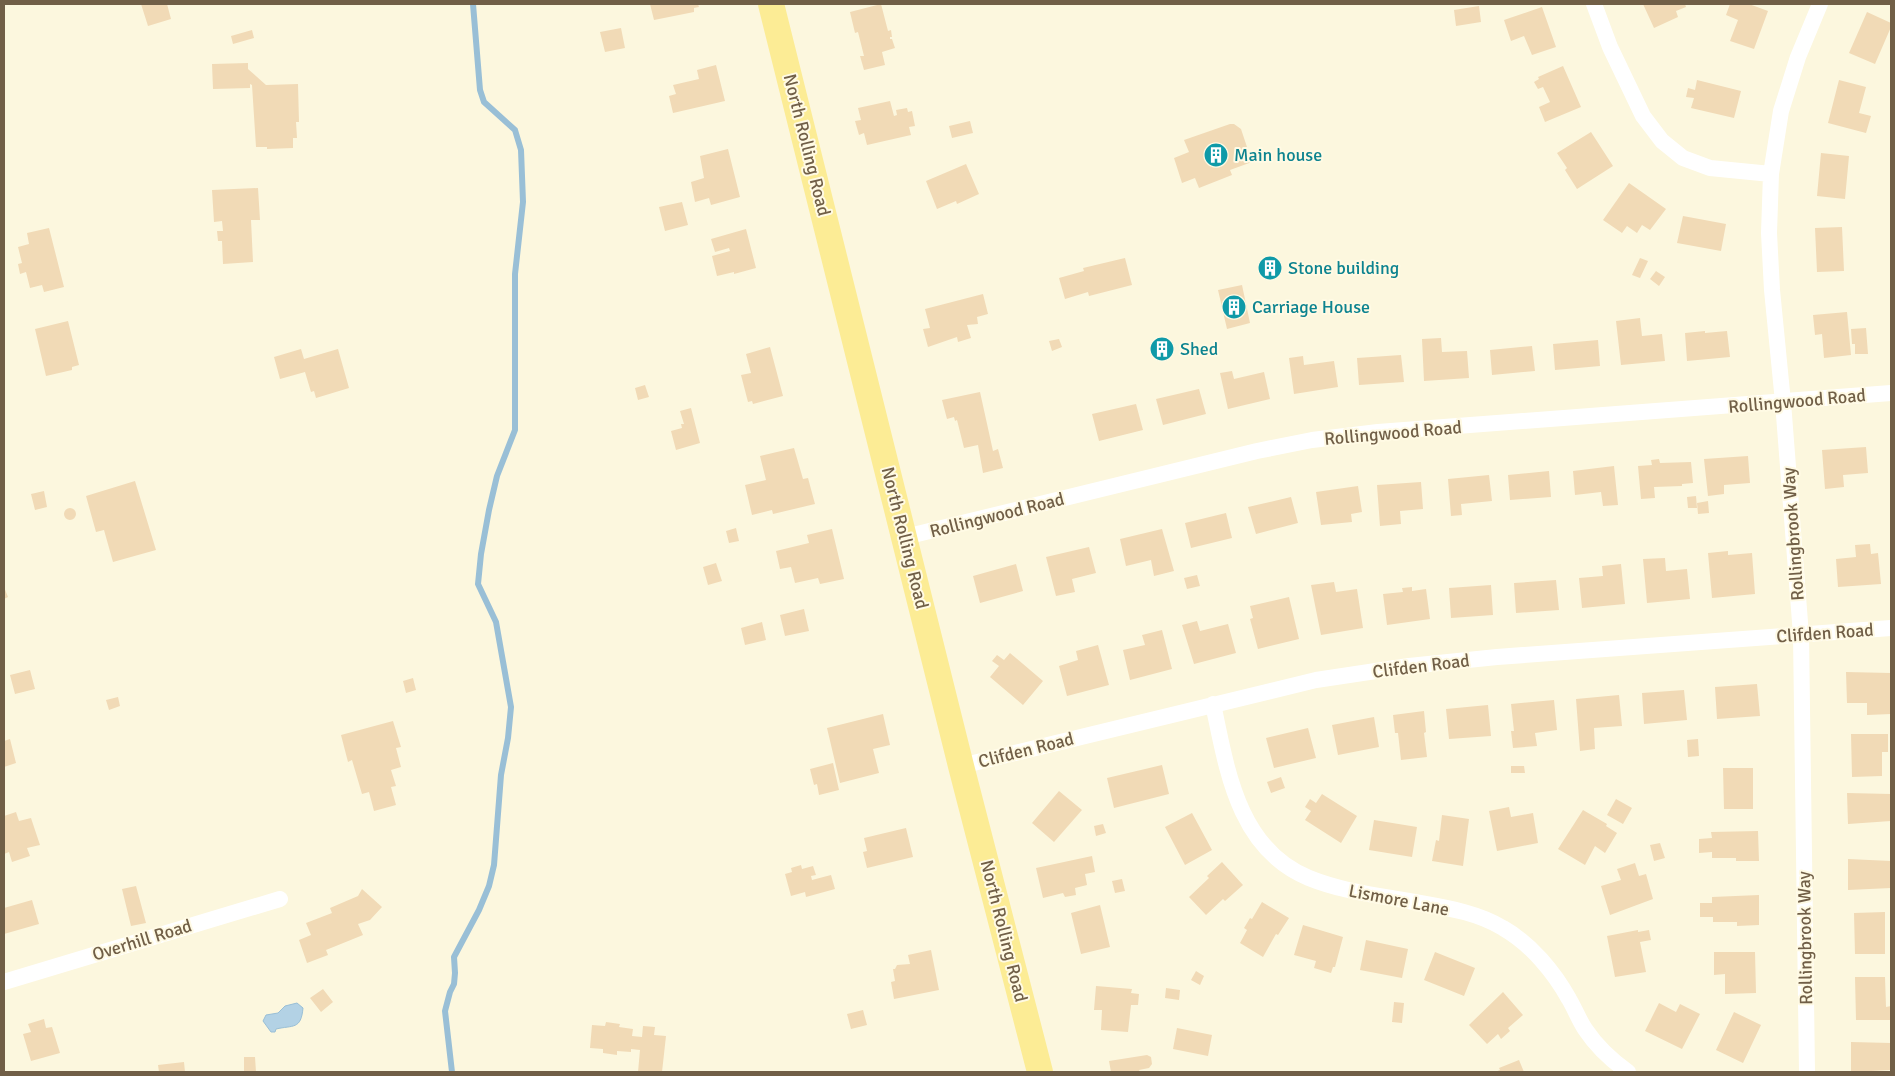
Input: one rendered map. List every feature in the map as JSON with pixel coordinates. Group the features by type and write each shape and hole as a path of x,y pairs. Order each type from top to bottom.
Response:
{"main road":[{"name":"North Rolling Road","path":"771,4 961,766 1040,1072"}],"street":[{"path":"1594,4 1610,47 1642,116 1662,141 1683,158 1710,168 1771,174"},
{"name":"Rollingbrook Way","path":"1807,1072 1801,635 1783,402 1771,283 1769,233 1771,174 1783,104 1798,57 1820,4"},
{"name":"Rollingwood Road","path":"905,537 1312,440 1378,432 1891,393"},
{"name":"Clifden Road","path":"961,766 1316,680 1409,666 1497,657 1891,628"},
{"name":"Lismore Lane","path":"1212,704 1227,772 1240,808 1255,836 1282,862 1308,877 1341,889 1474,914 1503,927 1525,943 1548,967 1585,1029 1608,1057 1628,1072"},
{"name":"Overhill Road","path":"4,982 280,899"}],"water":[{"path":"297,1003 303,1008 298,1023 271,1032 263,1021 266,1015 278,1013 285,1006"}],"building":[{"path":"141,4 167,4 171,19 148,26"},
{"path":"650,4 698,4 699,7 694,8 694,12 654,20"},
{"path":"881,4 888,31 891,30 892,37 890,39 892,39 895,48 882,52 885,65 864,70 860,56 864,56 858,32 855,33 850,12"},
{"path":"1643,4 1685,4 1686,7 1676,11 1678,17 1654,28"},
{"path":"1730,4 1749,4 1768,11 1754,49 1730,41 1738,20 1726,15"},
{"path":"1479,6 1481,22 1456,26 1454,10"},
{"path":"1542,7 1556,47 1532,55 1524,36 1511,41 1504,20"},
{"path":"1867,12 1891,23 1875,64 1849,53"},
{"path":"621,28 625,48 605,52 600,32"},
{"path":"252,30 254,38 233,44 231,36"},
{"path":"248,63 248,69 266,85 298,84 299,122 296,122 297,138 293,138 293,148 267,149 267,147 256,147 252,85 250,84 250,88 213,89 212,64"},
{"path":"716,65 725,101 673,113 669,96 676,94 673,85 699,79 697,70"},
{"path":"1563,66 1581,107 1545,122 1539,107 1550,102 1543,87 1538,89 1534,82 1539,79 1538,77"},
{"path":"1697,80 1741,91 1734,118 1691,108 1694,98 1686,97 1688,88 1695,90"},
{"path":"1839,80 1866,87 1859,113 1871,116 1866,133 1828,123"},
{"path":"890,101 894,116 897,115 896,110 907,108 908,112 912,111 915,126 909,127 911,135 867,145 864,133 859,135 855,121 861,120 858,108"},
{"path":"970,121 973,133 952,138 949,126"},
{"name":"Main house","path":"1234,124 1241,129 1252,162 1230,170 1232,175 1199,188 1195,178 1182,183 1174,158 1189,152 1184,140"},
{"path":"1591,132 1613,166 1577,189 1557,153"},
{"path":"728,149 740,197 711,205 709,198 695,202 691,182 704,178 700,156"},
{"path":"1821,153 1849,156 1845,199 1817,196"},
{"path":"966,164 979,194 957,204 956,201 937,209 926,181"},
{"path":"1629,183 1666,209 1650,230 1642,225 1637,233 1627,226 1622,233 1603,220"},
{"path":"258,188 260,220 251,220 253,262 223,264 222,241 218,241 217,231 223,231 222,221 214,222 212,190"},
{"path":"682,202 688,225 665,231 659,207"},
{"path":"1683,216 1726,224 1721,251 1677,243"},
{"path":"1842,227 1844,271 1817,272 1815,228"},
{"path":"49,228 64,287 44,292 42,285 30,288 26,272 20,274 18,264 22,263 18,247 29,244 27,233"},
{"path":"746,229 756,268 717,276 712,256 730,251 729,248 715,252 711,239"},
{"path":"1125,258 1132,285 1089,296 1088,292 1065,299 1059,278 1084,271 1083,268"},
{"path":"1640,258 1648,261 1640,278 1632,275"},
{"name":"Stone building","path":"1275,259 1279,273 1265,277 1261,263"},
{"path":"1656,271 1665,277 1659,286 1650,279"},
{"name":"Carriage House","path":"1242,285 1250,323 1227,329 1218,290"},
{"path":"983,294 988,314 977,317 978,324 967,325 971,338 958,342 957,337 928,347 923,329 930,328 925,309"},
{"path":"1847,312 1851,355 1824,358 1822,334 1815,335 1813,315"},
{"path":"1640,318 1642,336 1662,334 1665,361 1621,365 1616,321"},
{"path":"68,321 79,365 72,367 72,370 46,376 35,329"},
{"path":"1866,328 1868,354 1855,354 1855,344 1852,344 1851,329"},
{"path":"1705,331 1705,333 1727,331 1730,357 1687,361 1685,333"},
{"path":"1441,338 1442,352 1467,351 1469,378 1424,381 1422,339"},
{"path":"1059,339 1062,347 1052,351 1049,341"},
{"path":"1598,340 1600,366 1555,370 1553,344"},
{"name":"Shed","path":"1166,342 1169,352 1157,355 1155,345"},
{"path":"1532,346 1535,371 1492,375 1490,350"},
{"path":"770,347 783,396 753,404 752,401 748,402 741,375 751,373 746,354"},
{"path":"301,349 304,359 338,349 349,388 316,398 314,391 311,392 305,372 280,379 274,357"},
{"path":"1401,355 1404,382 1359,385 1357,358"},
{"path":"1303,356 1304,365 1334,361 1338,387 1294,394 1289,358"},
{"path":"1232,371 1234,379 1264,372 1270,399 1228,409 1220,373"},
{"path":"645,385 649,397 638,400 635,388"},
{"path":"1199,389 1206,414 1163,425 1156,399"},
{"path":"980,392 993,451 998,449 1003,468 983,473 978,445 964,448 957,420 955,421 954,417 947,419 942,400"},
{"path":"1136,404 1143,430 1099,441 1092,414"},
{"path":"691,408 700,443 676,450 671,431 682,428 681,424 684,424 680,411"},
{"path":"1866,447 1868,473 1843,475 1844,487 1825,489 1822,450"},
{"path":"794,448 803,479 808,478 815,504 773,514 772,510 752,515 745,485 766,480 760,456"},
{"path":"1748,456 1750,483 1724,485 1724,494 1708,496 1704,459"},
{"path":"1659,459 1660,463 1691,462 1693,483 1682,484 1682,486 1654,487 1655,498 1641,499 1638,466 1652,465 1651,460"},
{"path":"1614,466 1618,505 1603,506 1601,492 1575,495 1573,471"},
{"path":"1549,471 1551,497 1510,500 1508,475"},
{"path":"1489,475 1492,501 1461,504 1462,515 1451,516 1448,479"},
{"path":"135,481 156,550 113,562 104,530 96,532 86,496"},
{"path":"1421,482 1423,509 1400,511 1401,524 1380,526 1377,485"},
{"path":"1358,486 1362,512 1351,514 1352,522 1321,525 1316,492"},
{"path":"44,491 47,507 35,510 31,494"},
{"path":"1696,496 1697,508 1688,508 1687,497"},
{"path":"1291,497 1298,523 1256,534 1248,507"},
{"path":"1708,501 1709,513 1698,514 1697,503"},
{"path":"68,508 72,508 76,514 72,520 68,520 64,516 64,512"},
{"path":"1226,513 1232,538 1191,548 1185,523"},
{"path":"736,528 739,541 729,543 726,531"},
{"path":"832,529 844,579 820,584 818,578 795,583 791,567 780,569 776,551 809,543 807,535"},
{"path":"1162,529 1174,571 1154,576 1151,560 1126,566 1120,539"},
{"path":"1870,544 1871,554 1878,553 1881,584 1838,587 1836,559 1856,557 1855,545"},
{"path":"1089,547 1096,573 1072,579 1075,592 1056,596 1046,557"},
{"path":"1728,551 1728,555 1752,553 1755,594 1712,598 1708,553"},
{"path":"1665,558 1666,571 1687,569 1690,599 1647,603 1643,559"},
{"path":"716,563 722,581 708,585 703,567"},
{"path":"1016,564 1023,591 980,603 973,576"},
{"path":"1621,564 1625,604 1582,608 1579,578 1603,576 1602,566"},
{"path":"1197,575 1200,586 1187,589 1184,578"},
{"path":"1556,580 1559,610 1516,613 1514,583"},
{"path":"1334,582 1336,592 1357,589 1363,628 1321,635 1311,585"},
{"path":"1491,585 1493,615 1451,618 1449,588"},
{"path":"4,587 8,597 4,599"},
{"path":"1412,587 1412,591 1426,589 1430,619 1387,625 1383,594 1403,592 1402,588"},
{"path":"1289,597 1299,639 1258,649 1250,619 1253,618 1250,606"},
{"path":"804,609 809,631 785,636 780,615"},
{"path":"1197,621 1200,631 1228,624 1236,653 1194,664 1182,625"},
{"path":"762,622 766,640 745,645 741,628"},
{"path":"1162,630 1172,669 1130,680 1123,650 1145,645 1142,635"},
{"path":"1098,645 1109,685 1067,696 1059,666 1078,660 1076,651"},
{"path":"1010,653 1043,681 1023,705 990,677 999,666 992,661 997,655 1004,660"},
{"path":"30,670 35,689 15,694 10,675"},
{"path":"1846,672 1891,673 1891,714 1867,715 1867,703 1847,703"},
{"path":"413,678 416,690 406,693 403,681"},
{"path":"1757,684 1760,716 1717,719 1715,687"},
{"path":"1684,690 1687,720 1644,724 1642,693"},
{"path":"1619,695 1622,726 1594,728 1595,749 1580,751 1576,699"},
{"path":"118,697 120,706 109,710 106,700"},
{"path":"1554,700 1557,730 1535,733 1537,746 1513,748 1511,731 1514,731 1511,704"},
{"path":"1488,705 1491,736 1449,739 1446,709"},
{"path":"1424,711 1427,757 1401,760 1398,733 1395,733 1393,715"},
{"path":"883,714 890,745 873,749 879,773 840,783 827,728"},
{"path":"1374,717 1379,747 1338,755 1332,725"},
{"path":"393,721 401,747 396,748 401,767 391,770 396,786 391,787 396,805 374,811 369,792 362,794 352,760 348,762 341,735"},
{"path":"1308,728 1316,758 1274,768 1266,738"},
{"path":"1851,734 1888,734 1888,752 1882,752 1882,776 1852,777"},
{"path":"10,739 16,763 4,767 4,741"},
{"path":"1698,739 1699,756 1688,757 1687,740"},
{"path":"833,763 839,790 819,795 817,784 814,785 810,769"},
{"path":"1162,765 1169,794 1114,808 1107,778"},
{"path":"1511,766 1524,766 1525,773 1511,773"},
{"path":"1723,768 1753,768 1753,809 1724,809"},
{"path":"1281,777 1285,788 1271,793 1267,782"},
{"path":"1059,791 1082,810 1054,842 1032,823"},
{"path":"1847,793 1891,794 1891,821 1848,824"},
{"path":"1322,794 1357,816 1341,843 1305,820 1311,811 1305,807 1310,799 1316,803"},
{"path":"1616,799 1632,808 1623,824 1607,815"},
{"path":"1509,807 1511,817 1533,813 1538,843 1497,851 1489,811"},
{"path":"1583,810 1607,824 1606,826 1617,833 1605,853 1595,846 1585,865 1558,849"},
{"path":"16,812 19,821 31,818 40,845 27,848 30,856 12,862 9,852 4,854 4,816"},
{"path":"1192,813 1212,850 1185,865 1165,827"},
{"path":"1442,815 1469,819 1463,866 1432,861 1436,840 1439,841"},
{"path":"1374,820 1417,827 1412,857 1369,850"},
{"path":"1103,824 1106,833 1096,836 1094,826"},
{"path":"906,828 913,857 867,868 863,852 867,851 864,838"},
{"path":"1758,831 1759,861 1736,861 1736,858 1712,858 1712,852 1699,853 1699,839 1712,838 1711,832"},
{"path":"1660,843 1665,858 1654,861 1650,845"},
{"path":"1092,856 1095,872 1085,874 1087,885 1075,888 1076,895 1065,897 1063,893 1043,898 1036,868"},
{"path":"1848,859 1891,861 1891,888 1848,890"},
{"path":"1222,862 1243,885 1225,901 1223,899 1206,915 1189,897 1209,878 1207,876"},
{"path":"1635,863 1639,876 1646,874 1653,899 1610,915 1601,886 1621,880 1617,869"},
{"path":"801,865 802,869 813,866 816,875 811,876 812,880 831,875 835,889 806,897 805,892 791,896 785,874 792,872 791,868"},
{"path":"1122,879 1125,891 1115,893 1112,881"},
{"path":"136,886 146,923 131,926 122,889"},
{"path":"362,889 382,907 370,920 358,924 363,935 326,950 328,955 307,963 299,940 311,935 306,923 332,913 330,908 358,896"},
{"path":"1759,895 1759,925 1737,926 1737,922 1713,922 1713,917 1700,917 1700,903 1712,903 1712,897"},
{"path":"32,900 39,924 4,934 4,908"},
{"path":"1262,902 1289,918 1278,935 1276,934 1263,957 1240,943 1247,930 1244,928"},
{"path":"1100,905 1110,947 1081,954 1071,913"},
{"path":"1885,912 1885,954 1855,954 1854,913"},
{"path":"1303,925 1343,937 1335,967 1333,967 1331,973 1314,968 1316,961 1294,955"},
{"path":"1638,930 1638,932 1649,930 1651,940 1640,942 1646,972 1615,977 1607,936"},
{"path":"1366,940 1408,949 1402,978 1360,970"},
{"path":"931,950 939,990 894,999 891,982 895,981 893,969 897,965 910,964 908,955"},
{"path":"1435,952 1475,968 1464,996 1424,980"},
{"path":"1714,952 1755,952 1756,993 1725,994 1725,974 1714,975"},
{"path":"1196,971 1204,976 1200,985 1191,980"},
{"path":"1855,977 1885,977 1886,1007 1891,1006 1891,1020 1856,1020"},
{"path":"1096,986 1132,989 1131,993 1139,994 1138,1005 1131,1005 1128,1032 1101,1030 1102,1010 1094,1010"},
{"path":"1166,988 1180,990 1179,1000 1165,998"},
{"path":"323,989 333,1002 321,1012 310,998"},
{"path":"1503,992 1523,1015 1508,1028 1510,1031 1501,1039 1498,1034 1487,1044 1469,1025"},
{"path":"1394,1002 1404,1003 1402,1023 1392,1022"},
{"path":"1659,1003 1676,1012 1680,1004 1700,1014 1682,1049 1645,1031"},
{"path":"863,1010 867,1025 851,1029 847,1014"},
{"path":"1734,1012 1761,1025 1743,1063 1716,1050"},
{"path":"44,1019 46,1028 52,1027 60,1053 31,1061 23,1034 31,1032 28,1024"},
{"path":"606,1022 620,1024 619,1027 633,1029 632,1036 642,1037 643,1026 655,1027 654,1035 666,1036 662,1072 638,1072 640,1050 631,1049 631,1052 617,1051 617,1055 603,1053 603,1049 590,1048 592,1025 605,1026"},
{"path":"1177,1028 1212,1035 1208,1056 1173,1049"},
{"path":"1851,1042 1891,1043 1891,1070 1851,1072"},
{"path":"1147,1055 1151,1057 1152,1064 1149,1068 1139,1070 1140,1072 1111,1072 1109,1061"},
{"path":"244,1057 255,1057 256,1072 244,1072"},
{"path":"1519,1060 1524,1072 1495,1072 1500,1070 1499,1068"},
{"path":"184,1062 185,1072 159,1072 158,1065"}],"waterway":[{"path":"452,1072 445,1011 454,984 454,957 479,910 489,886 494,865 501,775 508,738 511,707 496,622 478,584 481,554 497,476 515,430 515,274 523,202 521,150 515,130 484,102 480,90 473,4"}],"place":[{"name":"Main house","path":"1216,155"},
{"name":"Stone building","path":"1270,268"},
{"name":"Carriage House","path":"1234,307"},
{"name":"Shed","path":"1162,349"}]}
